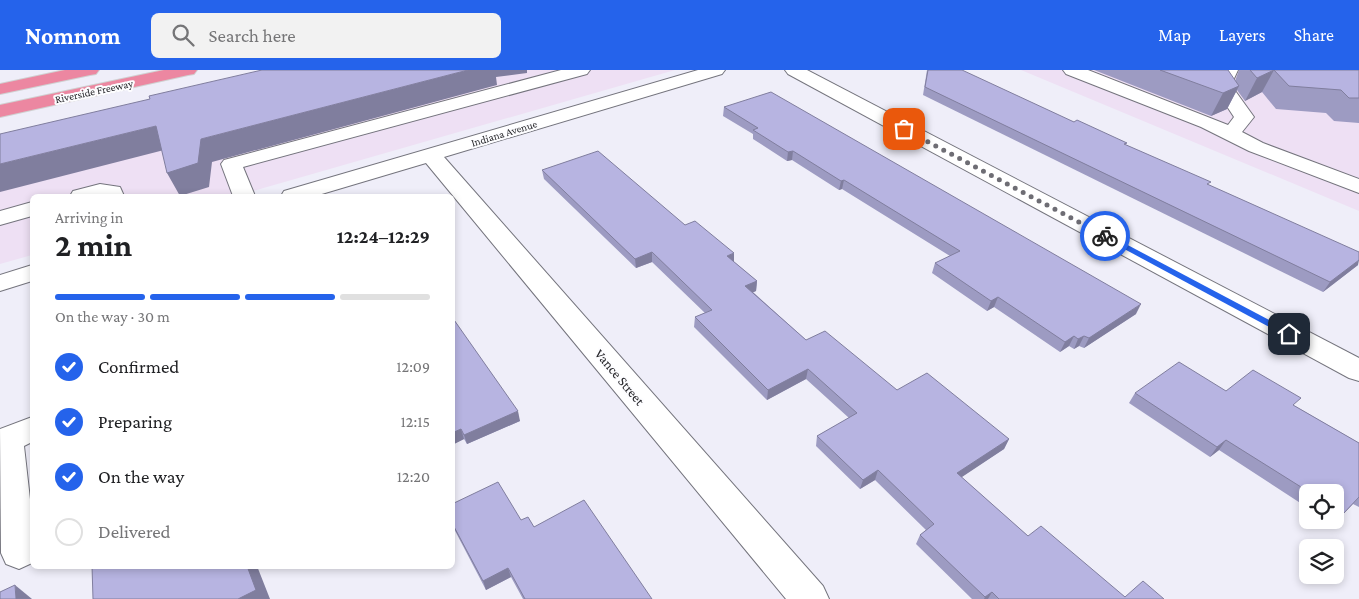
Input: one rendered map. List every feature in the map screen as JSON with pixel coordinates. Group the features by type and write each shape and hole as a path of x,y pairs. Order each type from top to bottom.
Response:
{"highway":[{"name":"Riverside Freeway","path":"0,89 90,70"},
{"name":"Riverside Freeway","path":"0,111 188,70"}],"street":[{"path":"243,194 231,164 528,98 581,70"},
{"name":"Indiana Avenue","path":"299,194 716,70"},
{"path":"794,70 1359,371"},
{"path":"1072,70 1208,122 1256,147 1359,186"},
{"path":"1229,70 1222,85 1244,117 1231,134"},
{"path":"528,98 553,119"},
{"name":"Vance Street","path":"431,155 810,599"},
{"path":"89,194 100,191 112,192 112,194"},
{"path":"0,218 30,210"},
{"path":"0,283 30,274"},
{"path":"20,554 7,439 30,430"}],"shaded area":[{"path":"335,70 675,70 243,194 30,194 30,256 0,264 0,150"},
{"path":"1021,70 1359,70 1359,211"}],"building":[{"path":"262,70 468,70 201,139 198,163 167,173 156,126 0,164 0,134 150,99 149,96"},
{"path":"928,70 962,70 1074,122 1077,120 1127,143 1124,144 1211,182 1207,184 1359,252 1359,260 1330,282 925,87"},
{"path":"1160,70 1228,70 1239,86 1223,93"},
{"path":"1250,70 1274,70 1257,78"},
{"path":"1274,70 1359,70 1359,98 1349,98 1341,90 1289,86"},
{"path":"771,92 1141,304 1089,338 1084,336 1078,339 1074,336 1065,342 998,297 991,301 935,263 960,251 844,180 841,181 793,151 788,152 753,130 758,128 724,107"},
{"path":"598,151 685,225 695,221 734,253 727,256 757,281 745,286 806,340 825,331 897,390 927,373 1009,439 957,473 1028,536 1041,526 1125,597 1143,581 1164,599 999,599 992,592 985,597 920,535 934,524 878,470 863,480 817,436 857,413 808,369 768,390 695,317 712,310 652,252 635,259 542,170"},
{"path":"455,321 518,411 464,435 461,429 455,432"},
{"path":"1179,362 1226,391 1253,370 1301,398 1293,405 1359,443 1359,497 1344,513 1344,484 1299,484 1299,486 1226,440 1217,447 1135,393"},
{"path":"498,482 521,520 528,517 534,527 584,500 652,599 525,599 508,568 483,581 455,529 455,503"},
{"path":"92,569 248,569 256,590 238,599 93,599"},
{"path":"15,585 16,599 0,599 0,592"}],"way so far":[{"path":"904,129 1105,236"}],"route":[{"path":"1105,236 1289,334"}]}
